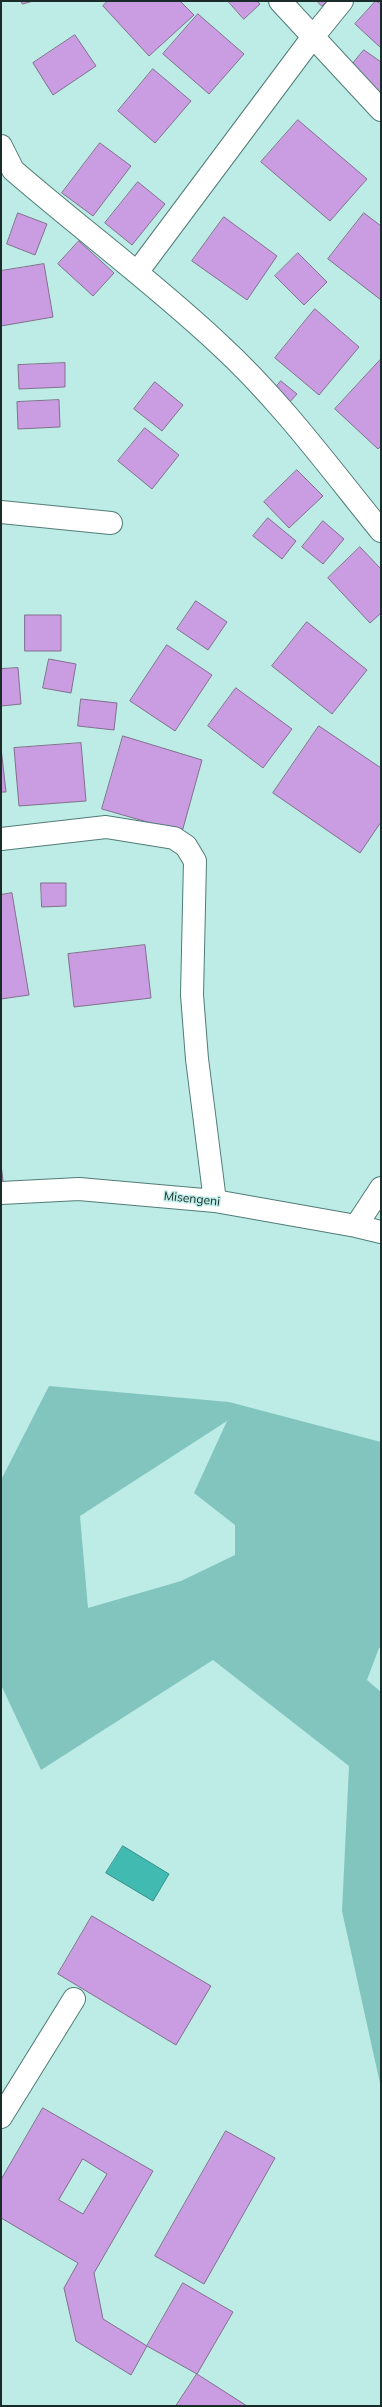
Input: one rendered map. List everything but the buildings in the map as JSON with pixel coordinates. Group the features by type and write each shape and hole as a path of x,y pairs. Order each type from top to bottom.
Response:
{"street":[{"path":"280,1 312,38 381,110"},
{"path":"138,271 312,38 342,1"},
{"path":"1,146 7,172 138,271 220,344 268,392 381,531"},
{"path":"1,512 111,523"},
{"path":"1,840 106,827 174,838 186,846 195,861 192,995 197,1059 215,1201"},
{"path":"356,1226 381,1188"},
{"name":"Misengeni","path":"1,1193 79,1189 215,1201 356,1226 381,1232"},
{"path":"1,2117 74,1999"}],"shaded area":[{"path":"49,1386 229,1402 381,1442 381,1648 379,1648 367,1680 381,1692 381,2088 342,1911 349,1766 213,1660 41,1770 1,1685 1,1480","holes":["227,1421 194,1493 235,1525 235,1555 181,1581 88,1608 80,1516"]},
{"path":"123,1846 169,1874 153,1901 106,1873"}]}
